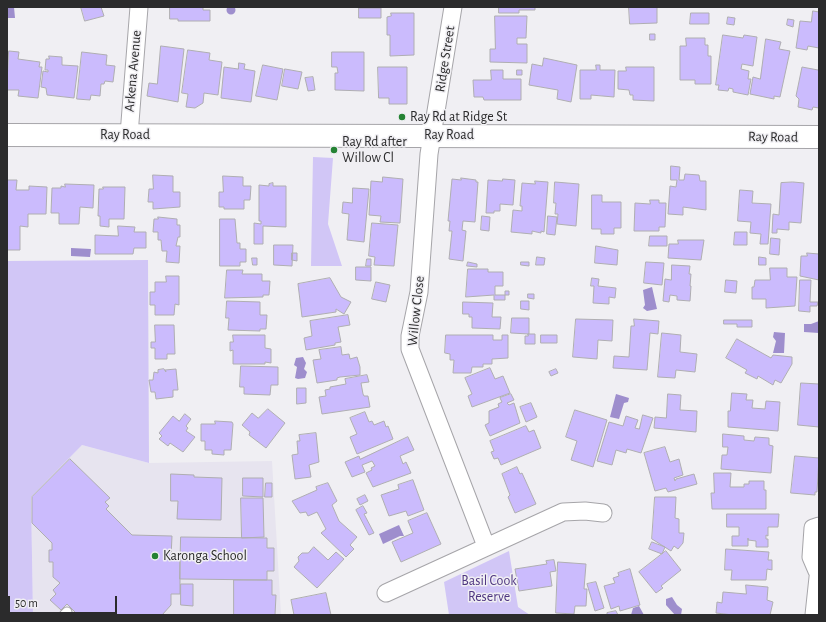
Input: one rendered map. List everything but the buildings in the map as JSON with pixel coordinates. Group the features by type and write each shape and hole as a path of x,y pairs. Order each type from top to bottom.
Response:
{"street":[{"name":"Arkena Avenue","path":"129,135 139,7"},
{"name":"Ridge Street","path":"433,135 453,7"},
{"name":"Ray Road","path":"7,135 819,137"},
{"name":"Willow Close","path":"433,135 429,154 418,292 410,336 410,349 486,546"},
{"path":"386,593 562,512 585,511 603,513"},
{"path":"814,615 818,569 811,557 813,528 819,526"}],"shaded area":[{"path":"231,5 236,10 231,15 226,10"},
{"path":"7,7 14,7 15,18 7,18"},
{"path":"71,248 91,249 90,257 71,256"},
{"path":"652,287 657,309 647,311 643,308 645,305 643,290"},
{"path":"819,321 819,333 804,332 804,324 811,324"},
{"path":"774,332 785,333 784,353 773,353 776,341 773,337"},
{"path":"303,357 306,363 304,369 307,372 305,378 298,379 295,378 297,367 294,365 296,358"},
{"path":"616,394 629,398 628,402 624,403 619,419 610,417"},
{"name":"Karonga School","path":"82,445 149,463 272,461 281,615 33,615 31,497"},
{"path":"399,525 404,536 400,536 383,544 379,534"},
{"path":"672,597 677,605 682,609 681,615 675,615 666,605 666,599"},
{"path":"639,606 644,615 631,615 633,608"}],"green space":[{"path":"313,157 333,158 328,224 342,266 311,266"},
{"path":"148,260 149,463 82,445 31,497 33,615 7,615 7,261"},
{"name":"Basil Cook Reserve","path":"509,551 518,607 530,615 449,615 444,582"}],"place":[{"name":"Ray Rd at Ridge St","path":"402,117"},
{"name":"Ray Rd after Willow Cl","path":"334,150"},
{"name":"Karonga School","path":"155,556"}]}
